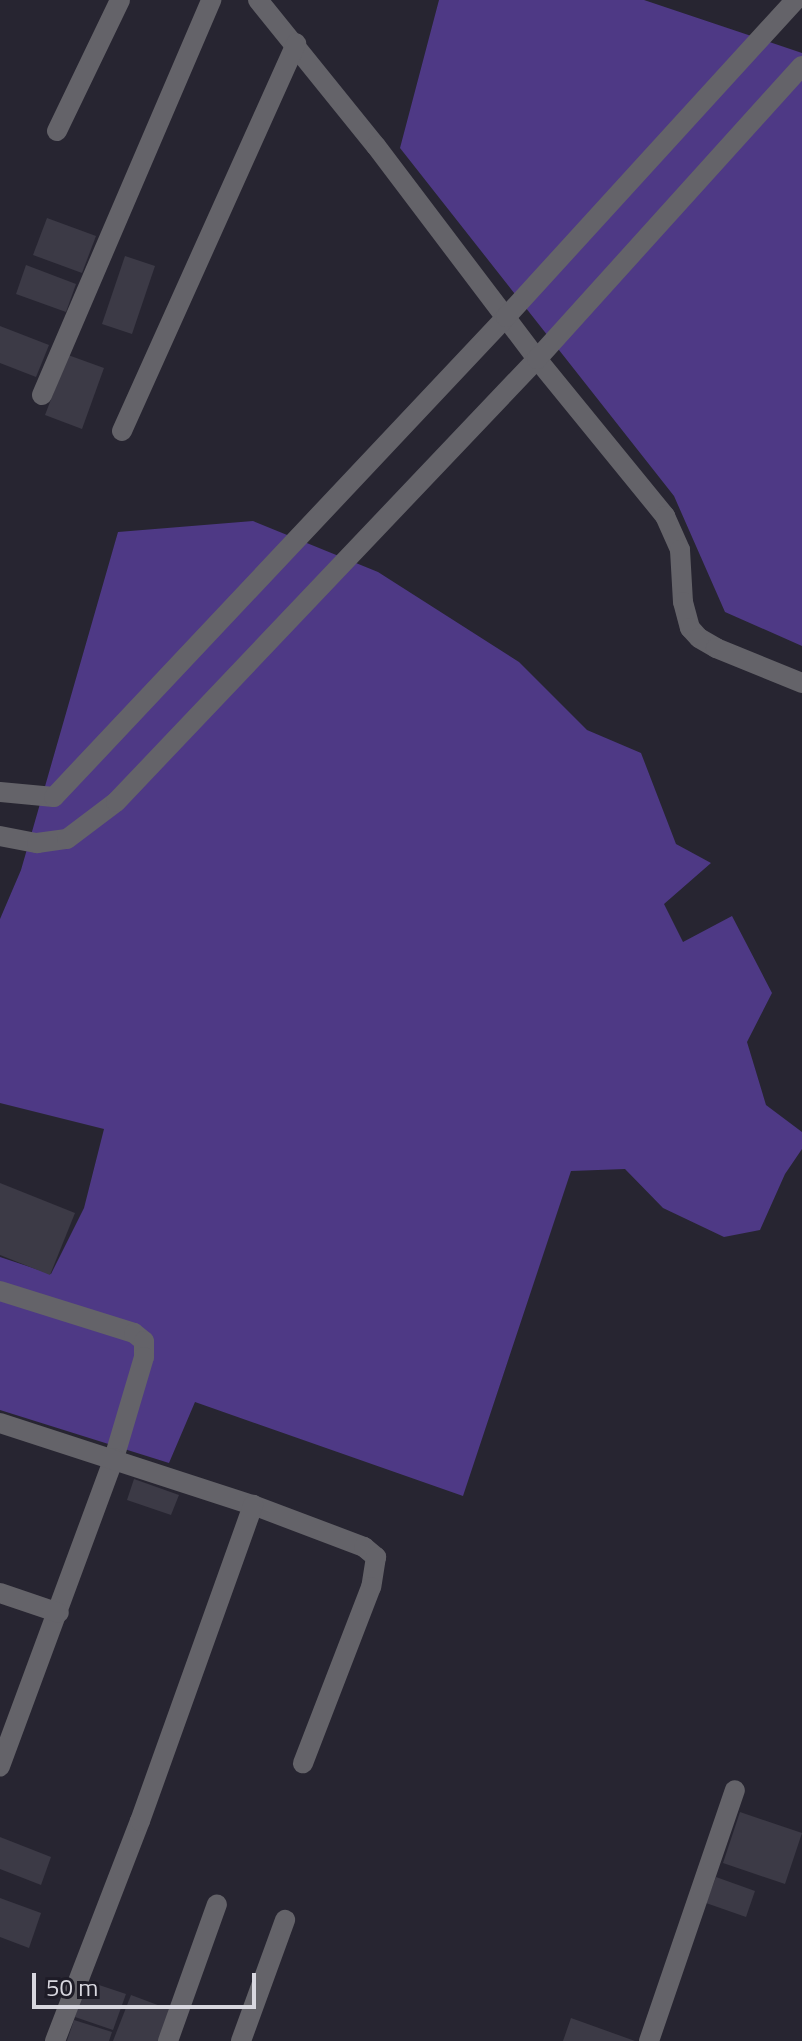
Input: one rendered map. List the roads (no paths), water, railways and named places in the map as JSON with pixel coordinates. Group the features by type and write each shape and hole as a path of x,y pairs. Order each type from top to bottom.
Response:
{"street":[{"path":"57,131 120,0"},
{"path":"42,395 211,0"},
{"path":"258,0 296,43 537,359 665,516 680,550 687,615 699,638 802,683"},
{"path":"0,792 54,797 506,317 795,0"},
{"path":"122,431 296,43"},
{"path":"0,836 37,843 67,839 116,802 537,359 802,66"},
{"path":"0,1291 125,1329 144,1341 141,1375 114,1458 0,1767"},
{"path":"0,1423 253,1505 364,1547 376,1557 371,1587 303,1763"},
{"path":"55,2041 140,1821 253,1505"},
{"path":"0,1593 59,1613"},
{"path":"649,2041 735,1790"},
{"path":"168,2041 217,1904"},
{"path":"241,2041 285,1920"}]}
